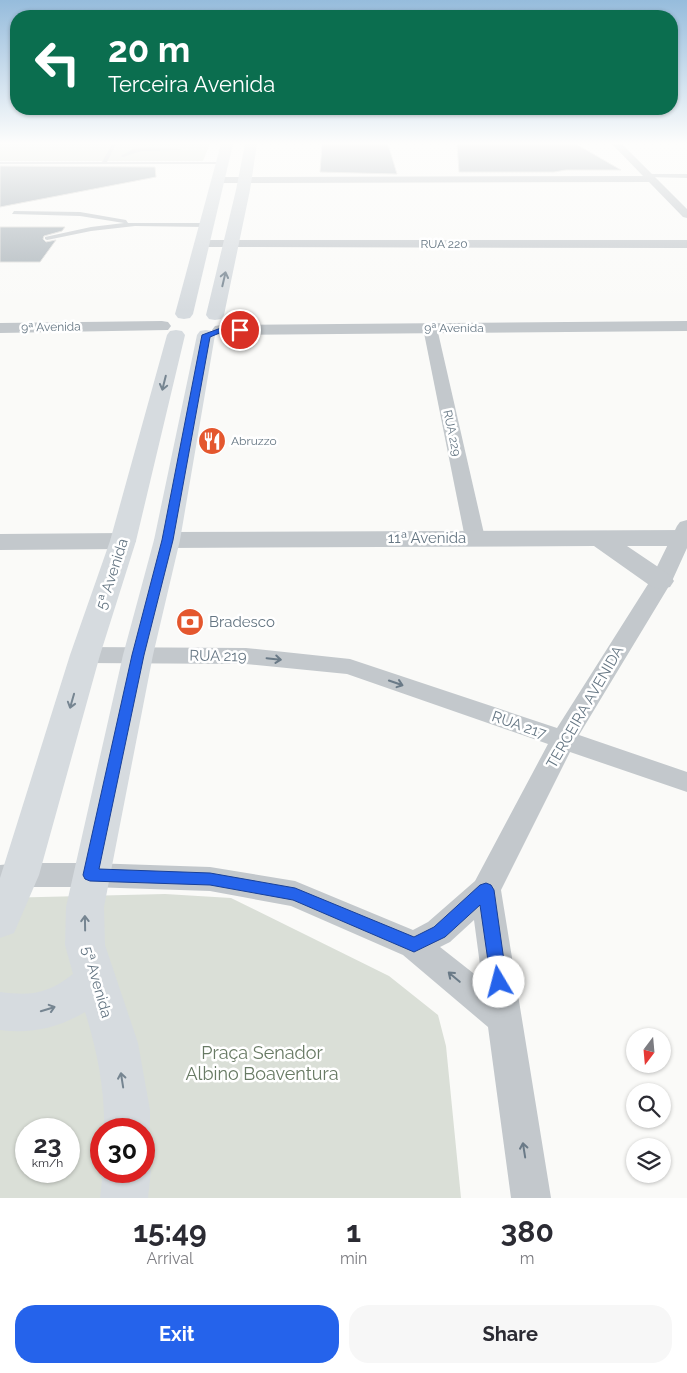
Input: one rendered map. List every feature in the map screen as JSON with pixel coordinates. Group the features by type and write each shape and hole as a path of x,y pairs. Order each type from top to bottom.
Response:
{"main road":[{"path":"184,314 212,200"},
{"name":"5ª Avenida","path":"127,1118 116,1043 85,946 84,906 138,655 167,540 226,275 230,244 241,200"},
{"path":"200,312 214,327 169,331 168,318 200,312"},
{"name":"5ª Avenida","path":"0,922 10,876 123,541 169,331"},
{"path":"0,1011 20,1014 47,1010 74,998 95,981"},
{"path":"124,1198 126,1183"}],"street":[{"path":"674,200 685,211"},
{"name":"RUA 220","path":"201,244 687,244"},
{"name":"9ª Avenida","path":"214,327 687,326"},
{"name":"9ª Avenida","path":"0,328 169,331"},
{"name":"RUA 229","path":"430,328 475,538"},
{"name":"11ª Avenida","path":"167,540 599,538 685,534"},
{"name":"TERCEIRA AVENIDA","path":"414,945 440,932 486,890 563,740 661,580 685,534"},
{"path":"599,538 661,580"},
{"path":"0,542 123,541"},
{"name":"RUA 219","path":"85,654 246,656 350,667"},
{"name":"RUA 217","path":"350,667 687,782"},
{"path":"10,876 90,875 210,879 295,894 414,945 504,1019"},
{"path":"486,890 531,1198"}],"lane":[{"path":"14,213 80,214 135,224"},
{"path":"47,238 91,229 135,224 205,225"}],"green space":[{"name":"Praça Senador Albino Boaventura","path":"165,894 231,898 389,976 438,1015 446,1046 461,1198 0,1198 0,898"}],"building":[{"path":"0,200 37,200 0,207"},
{"path":"0,227 65,227 62,231 44,236 43,239 46,242 56,240 40,262 0,262"}],"place":[{"name":"Abruzzo","path":"212,441"},
{"name":"Bradesco","path":"190,622"}],"route":[{"path":"240,330 221,330 206,335 167,540 138,655 90,875 210,879 295,894 414,945 440,932 486,890 499,982"}]}
